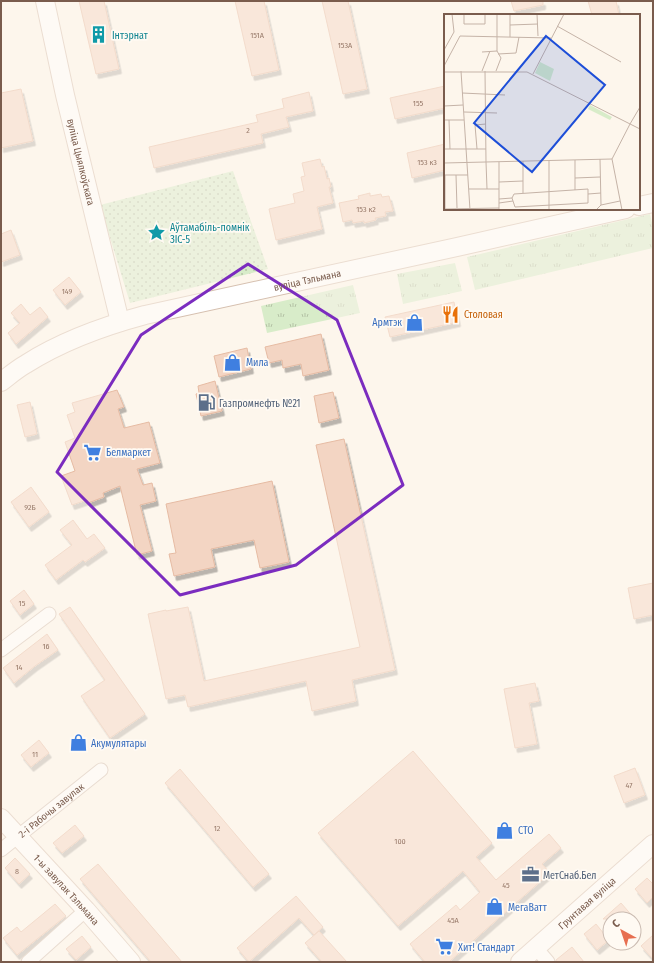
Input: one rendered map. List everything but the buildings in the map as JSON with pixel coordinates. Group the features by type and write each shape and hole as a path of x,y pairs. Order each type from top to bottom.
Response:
{"main road":[{"name":"вуліца Цыялкоўскага","path":"45,1 65,95 120,322"},
{"path":"640,206 653,203"},
{"name":"вуліца Тэльмана","path":"1,382 25,364 72,340 120,322 145,315 442,251 622,210"},
{"name":"1-ы завулак Тэльмана","path":"1,818 86,910 131,962"},
{"name":"Грунтавая вуліца","path":"520,962 653,844"}],"street":[{"path":"1,650 49,614"},
{"name":"2-і Рабочы завулак","path":"1,850 101,770"},
{"path":"28,962 86,910"},
{"path":"536,948 548,962"}],"highlighted area":[{"path":"248,264 337,320 403,485 296,565 180,595 57,472 141,335"}],"green space":[{"path":"233,171 268,269 130,303 100,205"},
{"path":"650,214 653,227 653,248 475,290 467,257"},
{"path":"455,263 462,291 403,304 397,274"},
{"path":"353,285 360,313 267,333 261,306"}],"place":[{"name":"Інтэрнат","path":"99,35"},
{"name":"Аўтамабіль-помнік ЗІС-5","path":"157,233"},
{"name":"Столовая","path":"451,314"},
{"name":"Армтэк","path":"415,322"},
{"name":"Мила","path":"233,362"},
{"name":"Газпромнефть №21","path":"206,403"},
{"name":"Белмаркет","path":"93,452"},
{"name":"Акумулятары","path":"78,743"},
{"name":"СТО","path":"505,830"},
{"name":"МетСнаб.Бел","path":"530,875"},
{"name":"МегаВатт","path":"495,907"},
{"name":"Хит! Стандарт","path":"445,947"}]}
